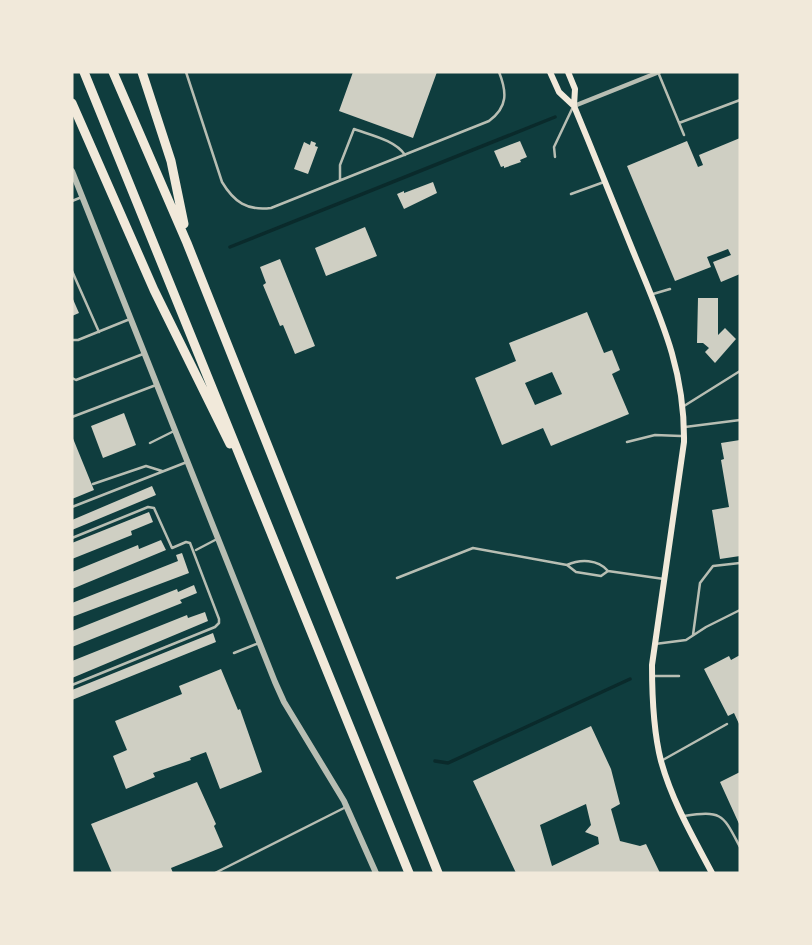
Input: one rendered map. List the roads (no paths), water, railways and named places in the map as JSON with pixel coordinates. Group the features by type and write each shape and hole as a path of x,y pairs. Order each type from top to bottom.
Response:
{"highway":[{"path":"85,72 409,873"},
{"path":"113,72 187,243 438,873"},
{"path":"142,72 170,161 187,243"},
{"path":"72,103 159,301 260,505"},
{"path":"418,824 444,873"}],"main road":[{"path":"550,72 559,92 574,106 651,295 678,369 685,427 655,644 652,695 661,761 682,816 712,873"},
{"path":"568,72 575,89 574,106"}],"street":[{"path":"574,106 658,72"},
{"path":"72,171 284,702 347,807 376,873"}],"lane":[{"path":"186,72 222,182 231,196 244,206 259,209 271,208 489,121 497,116 506,98 499,72"},
{"path":"658,72 684,135"},
{"path":"679,123 740,100"},
{"path":"555,157 554,147 574,106"},
{"path":"340,181 340,166 354,129 390,143 401,149 405,155"},
{"path":"571,194 605,181"},
{"path":"72,201 82,197"},
{"path":"72,271 99,332"},
{"path":"651,295 670,289"},
{"path":"72,343 130,319"},
{"path":"72,378 76,380 143,354"},
{"path":"683,406 740,371"},
{"path":"72,417 156,385"},
{"path":"685,427 740,420"},
{"path":"150,443 174,431"},
{"path":"627,442 655,435 684,436"},
{"path":"72,507 187,462"},
{"path":"93,484 146,466 164,471"},
{"path":"72,538 154,508 172,548 186,542 190,543 195,551 219,623 215,627 72,685"},
{"path":"195,551 217,538"},
{"path":"397,578 473,548 567,565 576,572 601,576 608,571 665,579"},
{"path":"567,565 577,560 603,564 608,571"},
{"path":"693,635 700,583 713,566 740,563"},
{"path":"655,644 686,640 740,610"},
{"path":"234,653 259,643"},
{"path":"652,676 678,676"},
{"path":"661,761 727,724"},
{"path":"215,873 347,807"},
{"path":"682,816 713,813 727,822 740,847"}],"waterway":[{"path":"230,247 555,117"},
{"path":"435,761 448,763 630,679"}]}
